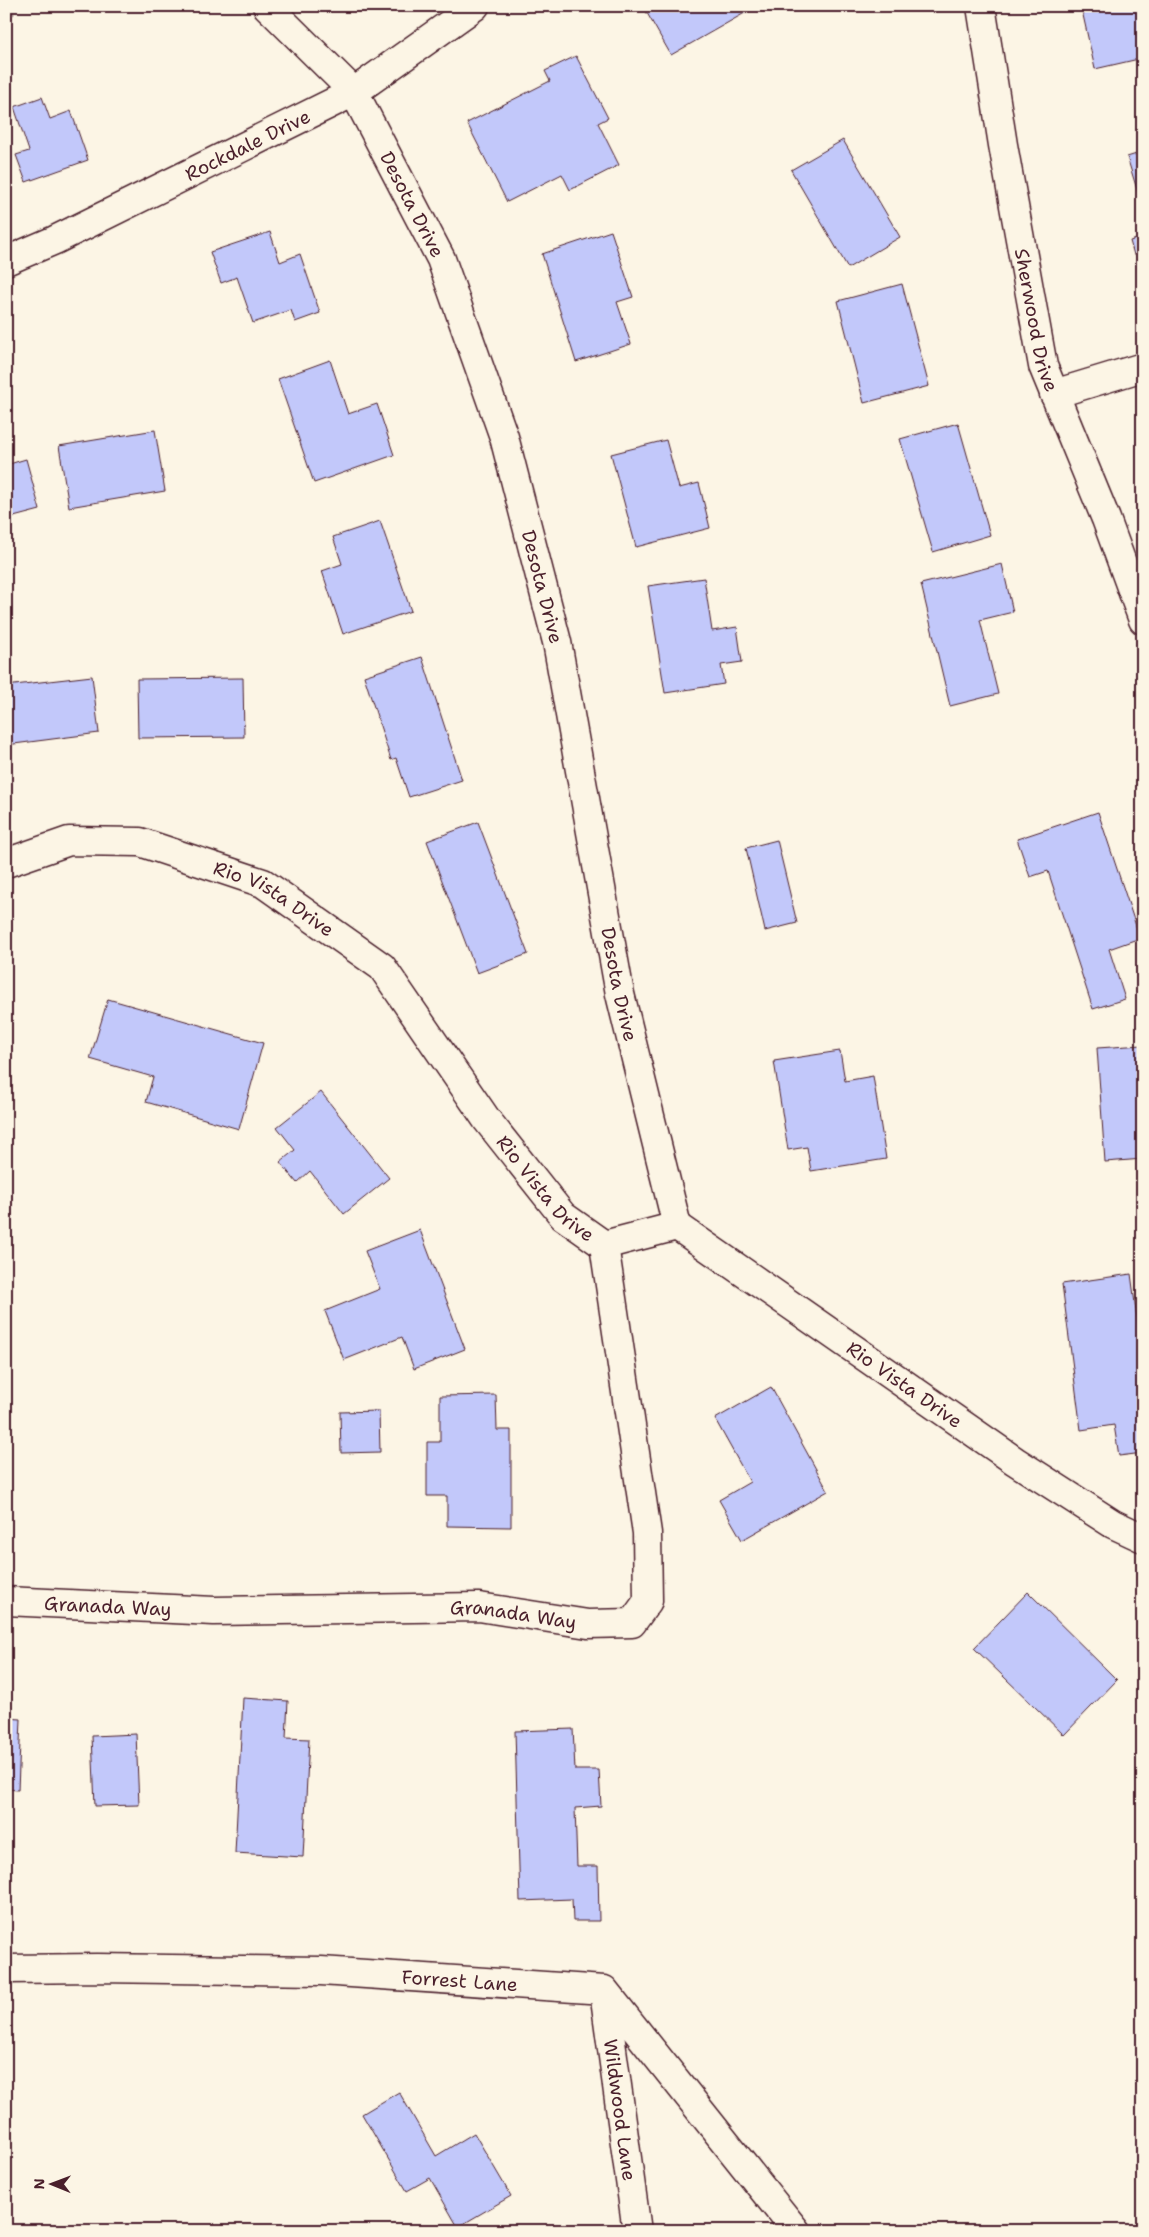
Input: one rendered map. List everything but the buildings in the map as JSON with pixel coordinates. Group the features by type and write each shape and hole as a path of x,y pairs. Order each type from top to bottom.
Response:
{"street":[{"name":"Desota Drive","path":"267,6 354,92 441,259 504,437 556,642 620,994 676,1226"},
{"name":"Rockdale Drive","path":"6,261 55,240 354,92 475,6"},
{"name":"Sherwood Drive","path":"981,6 1003,145 1043,366 1106,519 1143,620"},
{"path":"1054,394 1143,367"},
{"name":"Rio Vista Drive","path":"6,863 69,841 140,842 263,883 382,967 487,1120 563,1216 604,1245 676,1226 1015,1461 1113,1524 1143,1538"},
{"name":"Granada Way","path":"6,1601 214,1611 479,1607 588,1624 632,1623 648,1601 647,1532 604,1245"},
{"name":"Forrest Lane","path":"6,1969 97,1968 321,1972 604,1990"},
{"path":"604,1990 796,2231"},
{"name":"Wildwood Lane","path":"604,1990 637,2231"}]}
